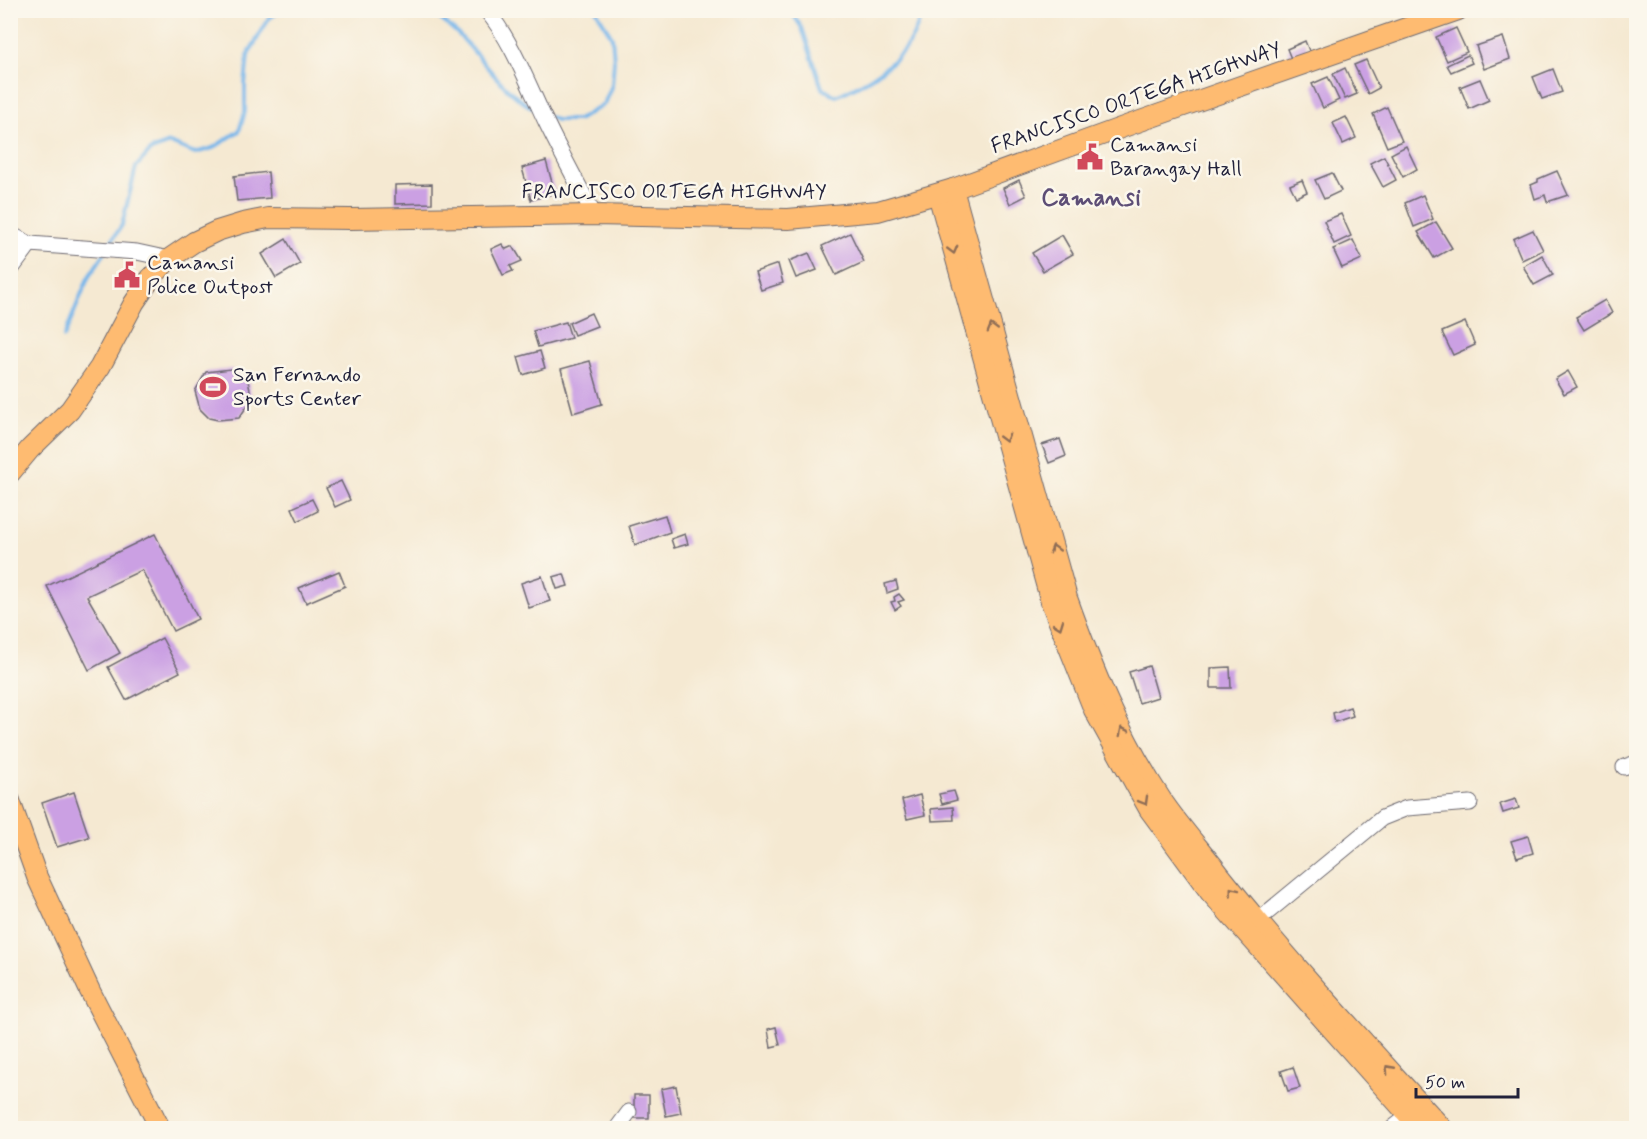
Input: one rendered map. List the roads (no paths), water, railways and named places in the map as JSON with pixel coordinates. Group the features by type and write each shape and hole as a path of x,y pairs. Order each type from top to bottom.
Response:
{"main road":[{"name":"FRANCISCO ORTEGA HIGHWAY","path":"10,473 30,449 70,410 100,367 134,303 151,278 170,259 194,242 217,231 267,218 350,219 594,214 788,219 878,211 945,191 1458,10"},
{"path":"945,191 1067,598 1109,705 1162,801 1417,1117"},
{"path":"945,191 1051,602 1094,710 1149,809 1210,892 1417,1117 1442,1128"},
{"path":"10,801 37,877 90,991 160,1128"}],"street":[{"path":"486,10 494,19 522,71 594,214"},
{"path":"10,234 30,244 137,252 170,259"},
{"path":"10,272 30,244"},
{"path":"1257,921 1382,818 1407,808 1470,803"},
{"path":"617,1128 629,1112"},
{"path":"1393,1128 1417,1117"}],"waterway":[{"path":"109,245 122,225 136,167 151,150 170,143 195,153 213,148 239,131 245,112 248,55 269,18 282,10"},
{"path":"429,10 458,34 504,86 533,108"},
{"path":"550,117 556,120 578,120 604,104 612,85 614,61 612,37 596,10"},
{"path":"790,10 802,28 822,88 836,96 864,82 891,64 911,40 921,10"},
{"path":"64,337 88,278 104,254"}],"place":[{"name":"Camansi Barangay Hall","path":"1090,157"},
{"name":"Camansi Police Outpost","path":"127,275"},
{"name":"San Fernando Sports Center","path":"213,387"}],"district":[{"name":"Camansi","path":"1091,198"}]}
